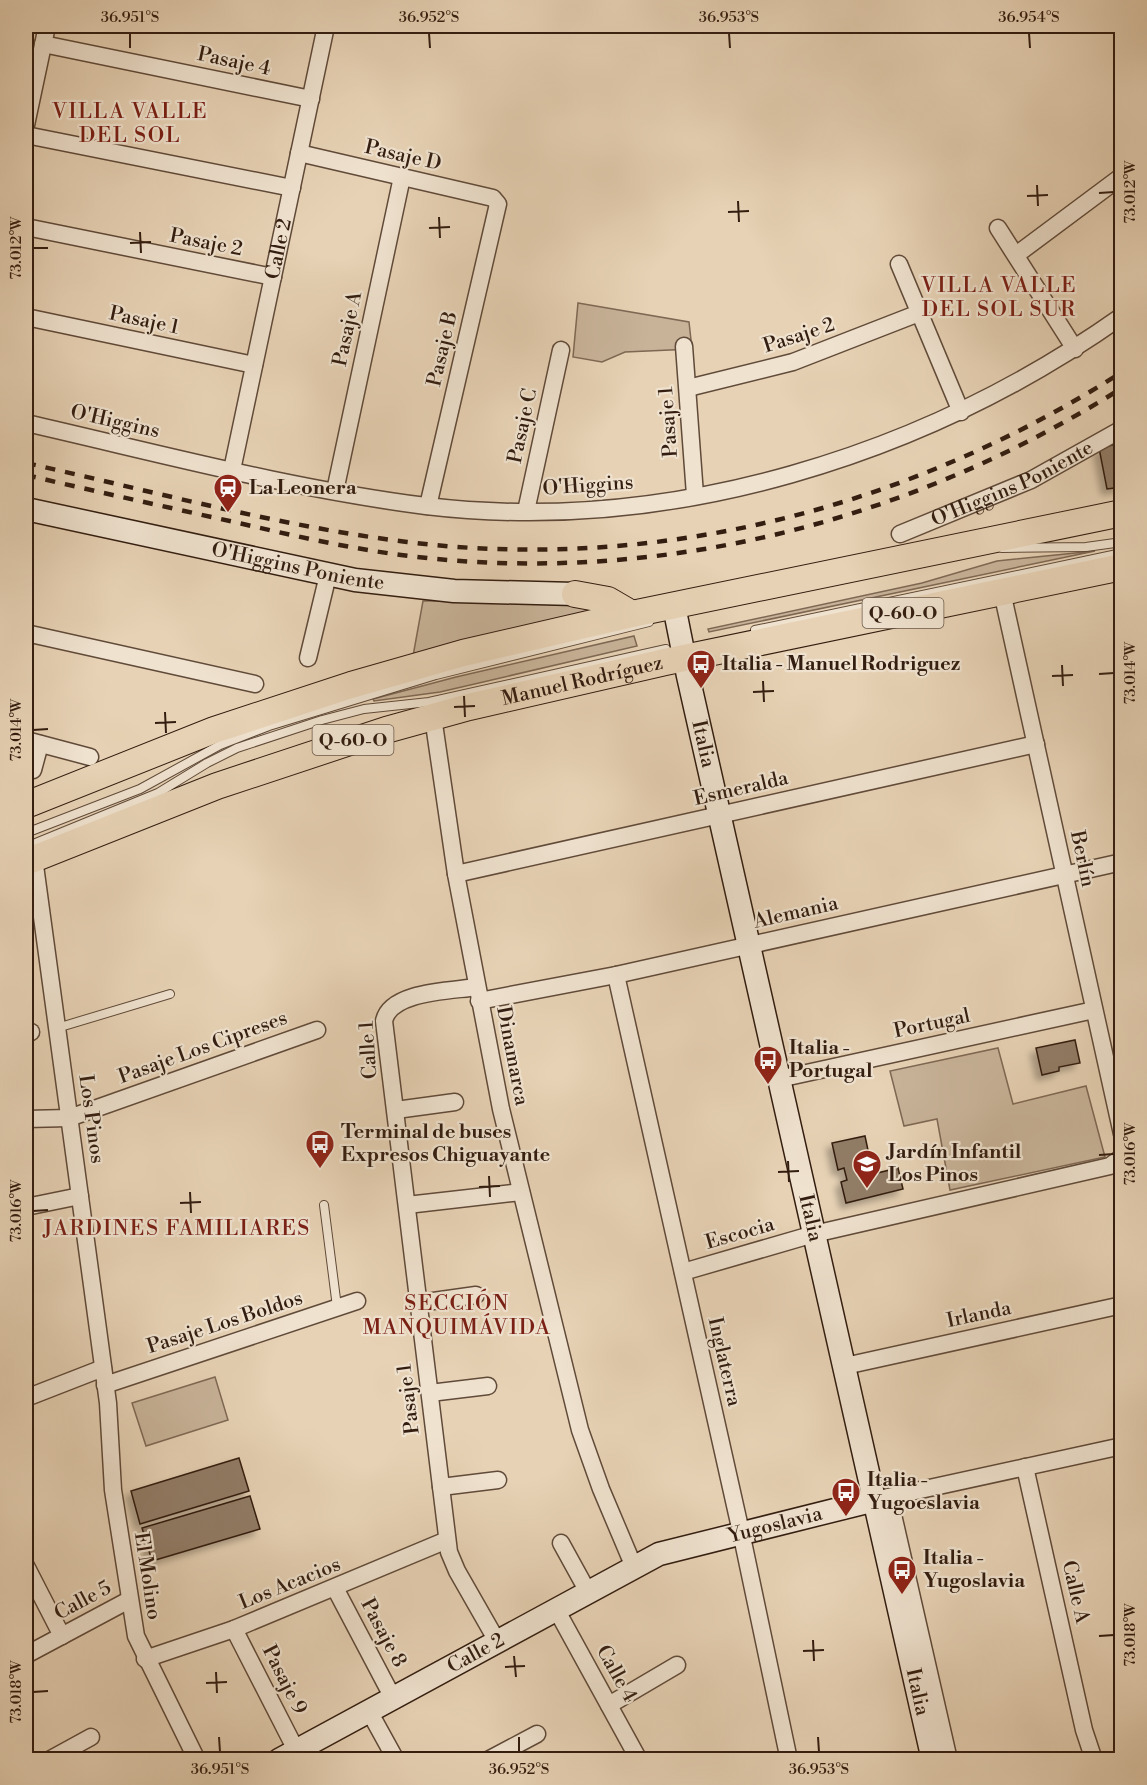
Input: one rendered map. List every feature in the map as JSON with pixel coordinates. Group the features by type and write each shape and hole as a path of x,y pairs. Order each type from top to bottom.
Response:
{"main road":[{"name":"Q-60-O","path":"26,805 188,740 351,685 502,643 1122,513"},
{"name":"Manuel Rodríguez","path":"28,856 216,786 433,717 686,649 1002,592 1122,567"},
{"path":"575,594 608,600 632,614"}],"street":[{"path":"26,125 47,26"},
{"name":"Calle 2","path":"232,470 326,26"},
{"name":"Pasaje 4","path":"43,44 310,99"},
{"path":"26,135 292,188"},
{"name":"Pasaje D","path":"299,153 497,201"},
{"path":"1016,255 1122,176"},
{"name":"Pasaje A","path":"335,490 402,177"},
{"name":"Pasaje B","path":"428,506 497,201"},
{"name":"Pasaje 2","path":"26,227 273,278"},
{"path":"998,228 1075,349"},
{"path":"899,264 961,412"},
{"name":"Pasaje 2","path":"687,388 793,362 919,313"},
{"name":"O'Higgins","path":"26,423 232,470 428,506 526,511 617,507 695,495 831,462 961,412 1018,383 1075,349 1122,316"},
{"name":"Pasaje 1","path":"26,318 254,365"},
{"name":"Pasaje 1","path":"684,346 695,495"},
{"name":"Pasaje C","path":"526,511 561,350"},
{"name":"O'Higgins Poniente","path":"900,534 1031,480 1122,429"},
{"name":"O'Higgins Poniente","path":"26,509 328,575 454,591 575,594"},
{"path":"308,658 328,575"},
{"name":"Berlín","path":"1002,592 1122,1134"},
{"name":"Italia","path":"674,606 686,649 719,815 844,1366 882,1498 949,1760"},
{"path":"26,633 255,684"},
{"name":"Dinamarca","path":"433,717 456,874 493,1074 580,1430 601,1489 634,1567"},
{"path":"33,770 33,742 90,757"},
{"name":"Esmeralda","path":"456,874 1036,744"},
{"name":"Los Pinos","path":"28,856 57,1028 104,1377"},
{"name":"Alemania","path":"478,994 616,975 1122,862"},
{"name":"Inglaterra","path":"616,975 741,1532 789,1760"},
{"name":"Calle 1","path":"396,1110 385,1028 388,1009 399,1000 478,994"},
{"name":"Portugal","path":"779,1079 1094,1010"},
{"name":"Pasaje Los Cipreses","path":"26,1119 69,1118 317,1030"},
{"path":"396,1110 455,1102"},
{"name":"Pasaje 1","path":"396,1110 447,1540 457,1571 497,1641"},
{"name":"Escocia","path":"683,1272 814,1234 1110,1167 1122,1157"},
{"path":"407,1204 521,1192"},
{"path":"26,1207 80,1196"},
{"path":"419,1303 476,1296"},
{"name":"Pasaje Los Boldos","path":"26,1398 357,1301"},
{"name":"Irlanda","path":"844,1366 1122,1305"},
{"name":"El Molino","path":"104,1377 113,1490 136,1636 145,1659 198,1760"},
{"path":"430,1393 488,1386"},
{"name":"Yugoslavia","path":"674,1548 882,1498 1122,1446"},
{"name":"Calle A","path":"1025,1467 1084,1730 1094,1760"},
{"path":"441,1487 498,1480"},
{"name":"Italia","path":"882,1498 933,1760"},
{"name":"Los Acacios","path":"145,1659 234,1629 447,1540"},
{"path":"561,1543 588,1592"},
{"name":"Calle 2","path":"287,1755 634,1567 674,1548"},
{"path":"26,1566 62,1636"},
{"name":"Pasaje 8","path":"335,1588 393,1698"},
{"name":"Calle 5","path":"26,1655 129,1600"},
{"name":"Calle 4","path":"556,1609 639,1760"},
{"name":"Pasaje 9","path":"234,1629 287,1755"},
{"path":"609,1705 677,1665"},
{"path":"369,1710 396,1760"},
{"path":"488,1760 537,1734"},
{"path":"49,1760 91,1737"}],"lane":[{"path":"973,544 1028,549 1086,547 1122,542"},
{"path":"749,632 1122,553"},
{"path":"26,833 140,789 220,745 269,726 445,672 632,628 656,618 674,606"},
{"path":"28,856 158,793 230,752 321,720 364,709 429,702 686,649"},
{"path":"57,1028 170,993"},
{"path":"324,1205 337,1307"}],"shaded area":[{"path":"578,303 689,322 692,349 625,352 602,362 573,357"},
{"path":"1095,551 709,632 708,629 922,583 997,561"},
{"path":"580,599 612,609 413,656 423,601"},
{"path":"634,636 637,646 440,692 374,701 373,699 456,677"},
{"path":"998,1048 1013,1104 1086,1086 1105,1157 950,1190 937,1119 904,1126 890,1071"},
{"path":"215,1377 228,1420 146,1446 132,1403"}],"building":[{"path":"1122,438 1122,487 1107,489 1099,448 1113,445 1112,440"},
{"path":"1075,1040 1080,1063 1059,1067 1059,1071 1042,1075 1036,1048"},
{"path":"865,1136 873,1174 898,1168 903,1189 846,1203 841,1182 847,1180 844,1168 838,1170 832,1143"},
{"path":"239,1458 249,1491 140,1524 131,1491"},
{"path":"250,1496 260,1529 152,1561 142,1528"}],"railway":[{"path":"26,463 215,507 359,535 407,542 501,549 595,548 687,538 779,520 868,494 956,460 1040,420 1122,372"},
{"path":"26,475 302,537 381,552 496,563 590,562 684,552 776,534 866,509 954,476 1040,435 1122,388"}],"place":[{"name":"La Leonera","path":"228,514"},
{"name":"Italia - Manuel Rodriguez","path":"701,690"},
{"name":"Italia - Portugal","path":"768,1086"},
{"name":"Terminal de buses Expresos Chiguayante","path":"320,1170"},
{"name":"Jardín Infantil Los Pinos","path":"867,1190"},
{"name":"Italia - Yugoeslavia","path":"846,1518"},
{"name":"Italia - Yugoslavia","path":"902,1596"}],"district":[{"name":"VILLA VALLE DEL SOL","path":"130,124"},
{"name":"VILLA VALLE DEL SOL SUR","path":"999,298"},
{"name":"JARDINES FAMILIARES","path":"177,1229"},
{"name":"SECCIÓN MANQUIMÁVIDA","path":"457,1316"}]}
